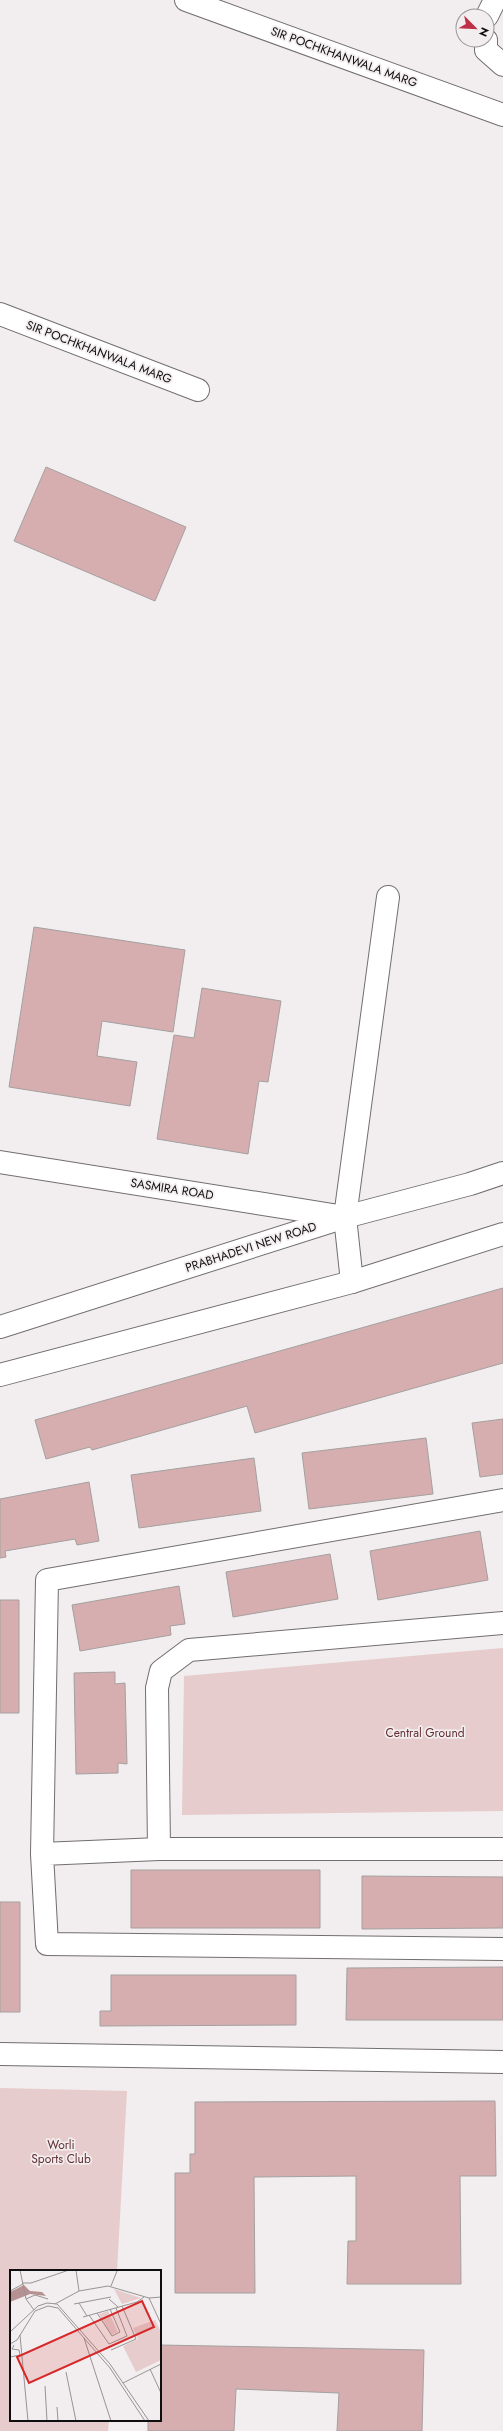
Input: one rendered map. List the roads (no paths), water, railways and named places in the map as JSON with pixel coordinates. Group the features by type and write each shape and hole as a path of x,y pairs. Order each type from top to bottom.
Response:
{"street":[{"name":"SIR POCHKHANWALA MARG","path":"186,0 503,115"},
{"path":"486,48 486,50 503,65"},
{"name":"SIR POCHKHANWALA MARG","path":"0,314 198,390"},
{"path":"352,1282 345,1217 388,897"},
{"name":"SASMIRA ROAD","path":"0,1162 345,1217"},
{"name":"PRABHADEVI NEW ROAD","path":"0,1327 345,1217 470,1184 503,1173"},
{"path":"0,1375 352,1282 503,1234"},
{"path":"503,1500 47,1580 42,1854 47,1944 503,1949"},
{"path":"159,1848 157,1688 161,1671 189,1650 503,1624"},
{"path":"42,1854 159,1848 503,1849"},
{"path":"0,2054 503,2062"}],"park label":[{"name":"Central Ground","path":"425,1733"},
{"name":"Worli Sports Club","path":"61,2152"}]}
